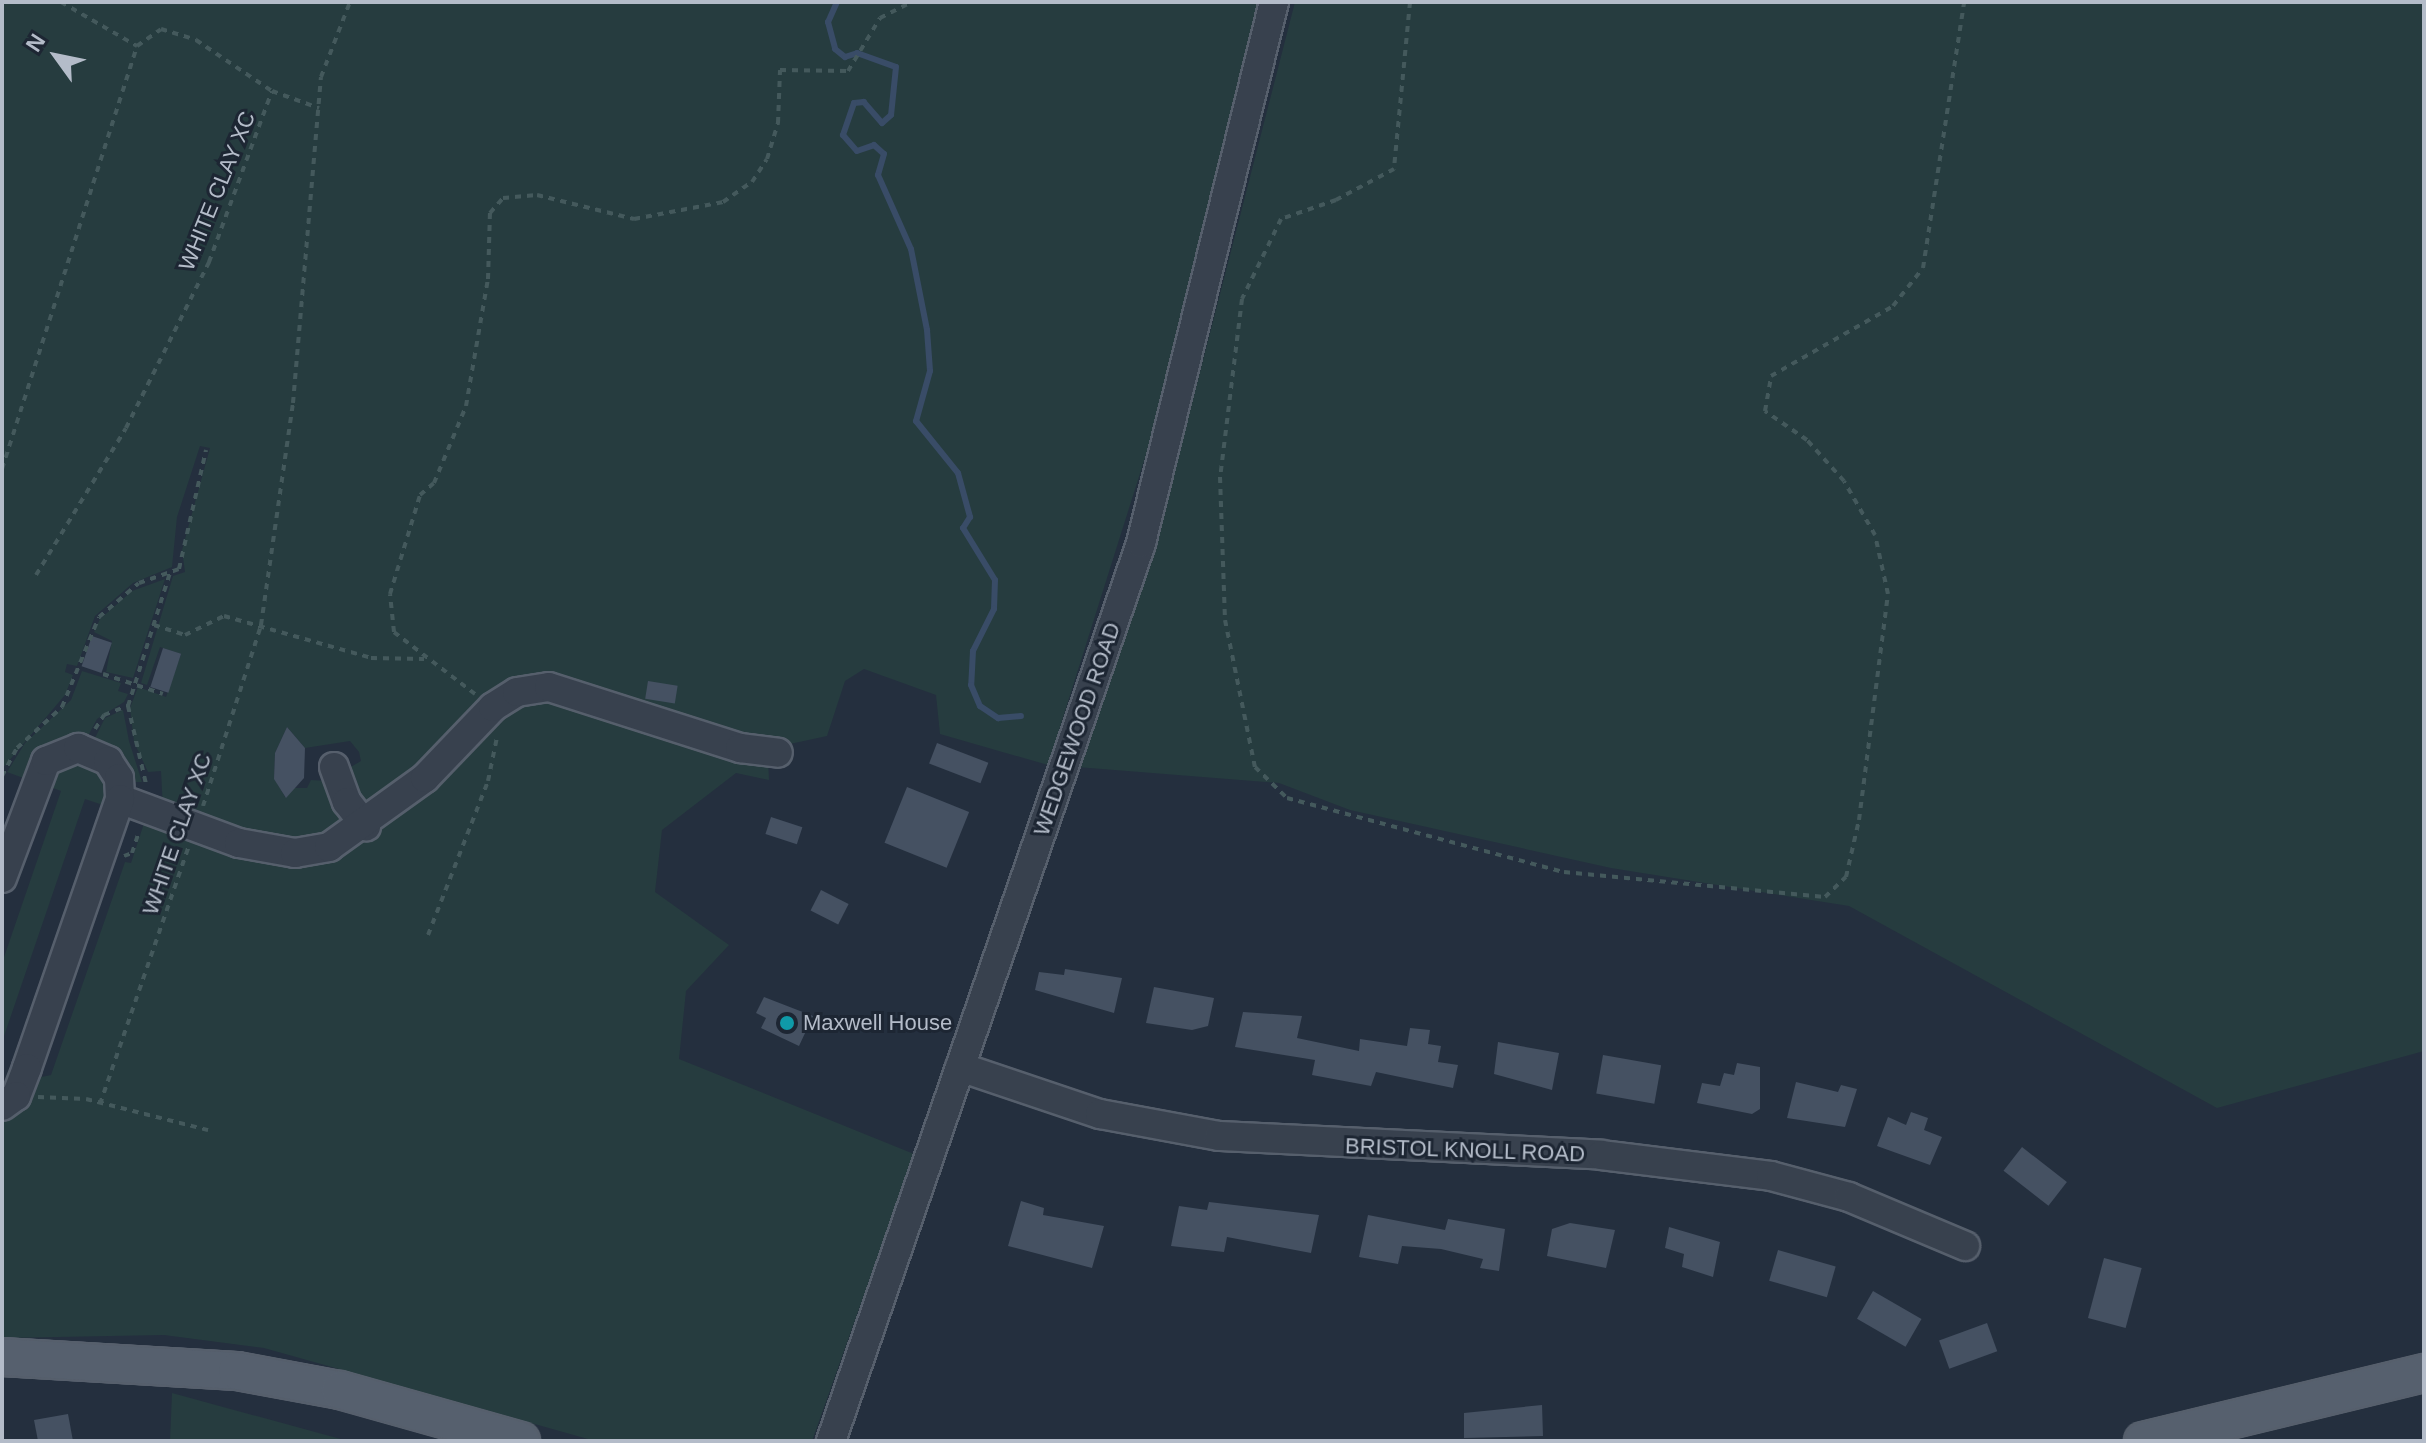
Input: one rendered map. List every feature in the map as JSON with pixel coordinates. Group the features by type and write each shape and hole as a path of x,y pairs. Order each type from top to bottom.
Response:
{"main road":[{"path":"2,1357 156,1362 273,1376 521,1441"},
{"path":"2143,1441 2424,1373"}],"street":[{"name":"WEDGEWOOD ROAD","path":"831,1441 1141,543 1274,2"},
{"path":"120,799 195,828 295,853 329,847 366,826 425,778 493,707 517,692 549,687 740,748 778,753"},
{"path":"2,878 39,771 56,754 90,750 114,769 120,799 9,1101"},
{"path":"334,767 347,802 366,826"},
{"name":"BRISTOL KNOLL ROAD","path":"960,1067 1100,1114 1219,1136 1369,1148 1601,1155 1771,1176 1849,1197 1965,1246"}],"path":[{"path":"2,469 137,46 61,2"},
{"name":"WHITE CLAY XC","path":"100,1104 261,625 293,403 321,77 350,2"},
{"path":"428,935 488,781 499,728 493,707 394,632 390,594 420,495 434,483 466,406 488,279 490,213 503,198 537,195 634,219 723,202 752,182 767,159 778,123 780,70 848,71 857,61 865,37 880,18 912,2"},
{"path":"1410,2 1394,169 1336,200 1281,219 1242,299 1220,477 1225,620 1255,767 1287,798 1564,872 1825,897 1846,877 1859,820 1888,594 1875,535 1844,481 1807,440 1765,411 1771,376 1893,306 1923,268 1964,2"},
{"name":"WHITE CLAY XC","path":"36,575 126,428 209,262 272,91 196,40 161,29 137,46"},
{"path":"272,91 319,108"},
{"path":"2,776 17,748 62,707 99,617 139,583 179,569 206,450"},
{"path":"90,750 96,724 128,706 170,573"},
{"path":"154,625 185,635 224,616 371,658 426,659"},
{"path":"103,674 163,694"},
{"path":"9,1101 100,1104 208,1130"}],"green space":[{"path":"2,2 1265,2 1178,353 1048,765 940,734 936,695 864,669 845,681 827,736 776,747 768,758 769,780 736,773 662,830 655,892 729,945 686,991 679,1059 914,1154 812,1441 595,1441 264,1348 164,1335 2,1338 2,1118 32,1079 51,1075 125,862 131,863 149,808 163,810 161,771 148,772 134,742 130,708 138,687 166,697 181,654 160,647 147,685 141,683 173,576 185,572 182,550 210,448 200,446 177,517 172,567 133,583 95,616 77,666 67,664 65,672 73,675 65,695 2,769","holes":["287,727 305,748 350,741 359,752 361,761 349,768 354,795 363,803 343,830 342,810 327,781 311,780 307,788 294,788 285,797 274,778 275,753"]},
{"path":"1295,2 2424,2 2424,1051 2217,1108 1849,906 1611,868 1350,810 1279,783 1077,767 1152,559"},
{"path":"165,579 133,678 106,672 112,641 94,632 100,619 132,591"},
{"path":"82,671 121,683 118,691 128,694 124,702 97,719 87,738 26,779 7,772 25,743 71,700"},
{"path":"123,710 142,782 128,782 94,740 105,718"},
{"path":"59,761 96,764 107,794 103,805 85,799 2,1042 2,963 61,791 42,784"},
{"path":"172,1393 348,1441 170,1441"}],"building":[{"path":"92,636 112,643 101,673 82,666"},
{"path":"163,648 181,654 168,693 150,687"},
{"path":"648,681 678,686 675,703 645,699"},
{"path":"287,727 305,748 304,778 286,798 274,779 275,753"},
{"path":"937,743 988,763 980,783 929,764"},
{"path":"907,787 969,812 947,868 885,843"},
{"path":"771,817 802,827 797,844 765,834"},
{"path":"821,890 849,904 838,925 811,910"},
{"path":"1065,969 1122,978 1114,1013 1035,990 1039,972 1064,975"},
{"path":"1154,987 1214,998 1208,1026 1192,1030 1146,1023"},
{"name":"Maxwell House","path":"764,997 813,1016 799,1046 761,1028 766,1018 756,1013"},
{"path":"1243,1012 1302,1016 1297,1038 1359,1051 1360,1039 1407,1046 1410,1028 1430,1030 1428,1044 1441,1046 1438,1062 1458,1065 1453,1088 1376,1072 1371,1086 1312,1075 1315,1060 1235,1047"},
{"path":"1498,1042 1559,1053 1552,1090 1494,1074"},
{"path":"1603,1055 1661,1065 1654,1104 1596,1093"},
{"path":"1737,1063 1760,1067 1760,1109 1752,1114 1697,1103 1702,1083 1720,1086 1724,1073 1734,1075"},
{"path":"1796,1082 1838,1092 1841,1085 1857,1089 1845,1127 1787,1118"},
{"path":"1911,1112 1928,1118 1924,1130 1942,1137 1930,1165 1877,1146 1888,1117 1906,1125"},
{"path":"2022,1147 2067,1182 2048,1206 2004,1171"},
{"path":"1021,1201 1044,1208 1043,1215 1104,1226 1092,1268 1008,1246"},
{"path":"1209,1202 1319,1215 1311,1253 1227,1237 1224,1252 1171,1246 1179,1206 1207,1210"},
{"path":"1368,1215 1445,1230 1448,1219 1505,1229 1499,1271 1480,1268 1483,1259 1441,1249 1402,1246 1398,1264 1359,1257"},
{"path":"1570,1223 1615,1230 1606,1268 1547,1256 1552,1229"},
{"path":"1669,1227 1720,1242 1713,1277 1682,1267 1684,1254 1665,1248"},
{"path":"1778,1250 1836,1267 1827,1297 1769,1281"},
{"path":"2104,1258 2142,1268 2126,1328 2088,1318"},
{"path":"1873,1291 1921,1319 1905,1347 1857,1319"},
{"path":"1987,1323 1997,1351 1949,1369 1939,1340"},
{"path":"1542,1405 1543,1436 1464,1438 1464,1413"},
{"path":"68,1414 73,1441 38,1441 34,1420"}],"waterway":[{"path":"837,2 828,22 835,49 845,57 857,53 896,67 891,115 882,123 864,102 854,103 843,135 857,151 874,145 884,154 878,175 911,249 927,330 930,371 916,421 958,473 970,517 963,528 995,580 994,609 973,651 971,685 980,706 998,718 1021,716"}],"place":[{"name":"Maxwell House","path":"787,1023"}]}
